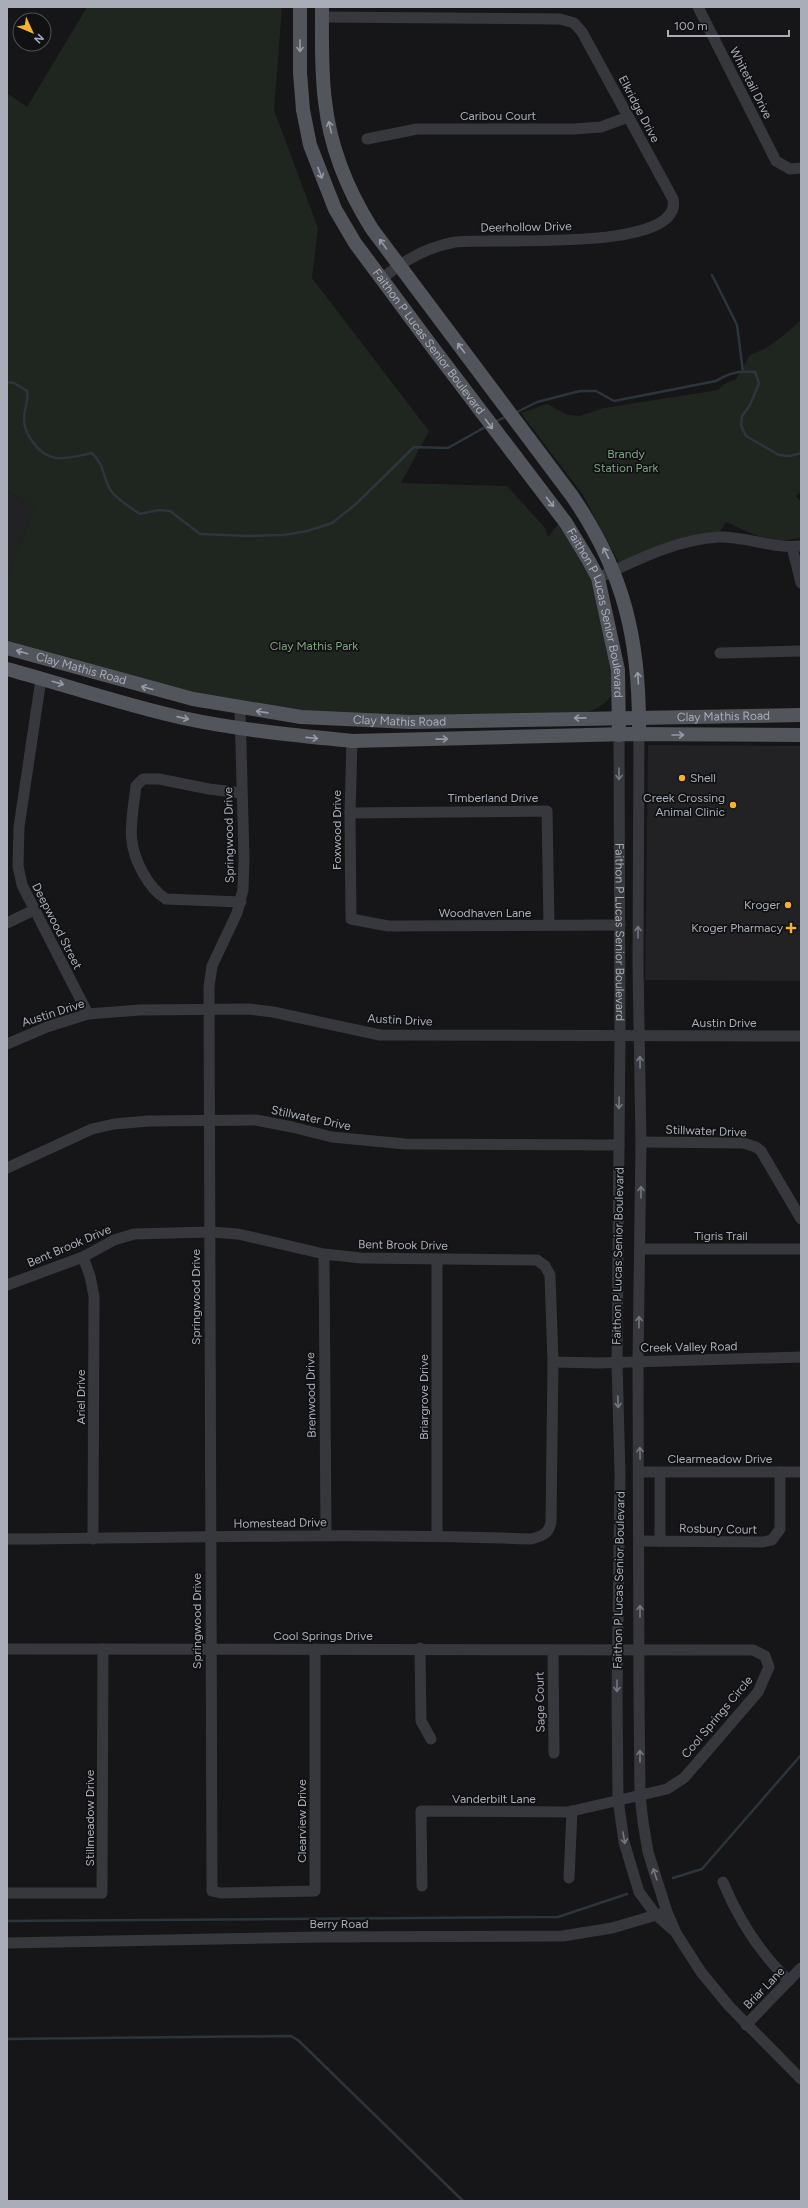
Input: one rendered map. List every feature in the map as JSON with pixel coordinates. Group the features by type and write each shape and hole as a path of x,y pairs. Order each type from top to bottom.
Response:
{"main road":[{"name":"Faithon P Lucas Senior Boulevard","path":"300,7 300,73 303,110 310,145 335,209 355,243 383,278 466,392 566,523 598,578 618,670 619,735"},
{"name":"Faithon P Lucas Senior Boulevard","path":"322,12 325,102 336,152 344,176 357,206 399,265 584,513 614,570 627,612 634,644 639,689 639,734"},
{"name":"Clay Mathis Road","path":"7,648 144,687 240,709 301,718 410,722 801,714"},
{"name":"Clay Mathis Road","path":"7,670 181,718 297,736 352,740 639,734 801,735"},
{"path":"760,715 760,735"}],"street":[{"name":"Whitetail Drive","path":"698,7 776,161 784,168 794,170 801,168"},
{"name":"Elkridge Drive","path":"322,12 560,19 574,22 582,32 672,199 673,210"},
{"name":"Caribou Court","path":"367,139 417,129 580,129 600,127 628,117"},
{"name":"Deerhollow Drive","path":"383,278 399,265 431,247 456,242 596,240 619,236 658,223 666,219 673,210"},
{"path":"598,578 672,546 720,537 796,546 801,583"},
{"path":"720,653 801,651"},
{"name":"Deepwood Street","path":"41,679 19,827 18,866 22,885 88,1014"},
{"name":"Springwood Drive","path":"212,1891 209,987 212,966 241,902 244,858 239,728 240,709"},
{"name":"Faithon P Lucas Senior Boulevard","path":"639,734 638,895 641,1142 638,1361 640,1472 640,1795 648,1852 667,1912 676,1933 714,1989 746,2025 801,2079"},
{"name":"Faithon P Lucas Senior Boulevard","path":"619,735 620,1036 617,1363 620,1474 618,1800 624,1842 632,1875 639,1892 656,1915 676,1933"},
{"name":"Foxwood Drive","path":"352,740 350,813 352,919"},
{"path":"241,793 209,789 159,778 143,779 136,786 130,830 131,844 138,864 148,882 166,899 241,902"},
{"name":"Timberland Drive","path":"350,813 547,811 550,925"},
{"path":"619,895 638,895"},
{"path":"7,922 34,910"},
{"name":"Woodhaven Lane","path":"352,919 388,926 620,925"},
{"name":"Austin Drive","path":"7,1044 47,1026 88,1014 140,1010 209,1009 249,1009 273,1012 380,1035 801,1036"},
{"name":"Stillwater Drive","path":"7,1168 99,1127 149,1121 256,1120 332,1137 398,1143 619,1145"},
{"name":"Stillwater Drive","path":"641,1142 743,1143 756,1147 767,1159 801,1219"},
{"name":"Bent Brook Drive","path":"7,1285 83,1257 114,1240 134,1234 210,1232 238,1234 324,1254 361,1258 531,1260 543,1263 548,1268 550,1275 553,1362 549,1528"},
{"name":"Tigris Trail","path":"640,1249 801,1249"},
{"name":"Brenwood Drive","path":"324,1254 326,1536"},
{"name":"Ariel Drive","path":"83,1257 90,1276 94,1296 93,1538"},
{"name":"Briargrove Drive","path":"437,1259 437,1535"},
{"name":"Creek Valley Road","path":"553,1362 617,1363 638,1361 801,1357"},
{"name":"Clearmeadow Drive","path":"640,1472 801,1472"},
{"name":"Rosbury Court","path":"640,1541 763,1542 772,1540 780,1529 780,1472"},
{"path":"660,1473 660,1541"},
{"name":"Homestead Drive","path":"7,1540 437,1535 531,1539 541,1537 549,1528"},
{"path":"420,1648 421,1721 431,1739"},
{"name":"Cool Springs Drive","path":"7,1649 420,1648 553,1652 639,1650"},
{"name":"Stillmeadow Drive","path":"7,1893 102,1893 103,1649"},
{"name":"Clearview Drive","path":"212,1891 221,1893 315,1891 315,1649"},
{"name":"Cool Springs Circle","path":"639,1650 753,1650 765,1656 769,1667 758,1692 684,1778 667,1789 640,1795"},
{"name":"Sage Court","path":"553,1652 554,1753"},
{"name":"Vanderbilt Lane","path":"422,1886 421,1812 572,1811 640,1795"},
{"path":"569,1878 572,1811"},
{"path":"723,1882 733,1908 747,1931 771,1963 789,1981"},
{"name":"Berry Road","path":"7,1943 321,1937 563,1936 612,1928 667,1912"},
{"name":"Briar Lane","path":"746,2025 801,1968"}],"shaded area":[{"path":"7,490 33,508 7,580"},
{"path":"648,745 801,746 801,981 645,980"}],"green space":[{"name":"Clay Mathis Park","path":"87,7 282,7 274,110 318,228 312,278 429,431 401,483 507,486 546,529 548,537 559,523 580,556 596,592 607,630 613,690 608,700 600,706 580,714 387,717 247,707 7,642 7,580 33,508 7,490 7,93 27,107"},
{"name":"Brandy Station Park","path":"801,320 801,492 796,496 801,502 801,537 780,540 771,539 754,534 726,522 719,533 620,565 583,495 521,413 547,404 568,415 579,416 604,408 718,390 724,384 736,379 750,355 771,345"}],"waterway":[{"path":"712,275 737,325 743,372"},
{"path":"515,413 537,402 580,391 596,391 614,401 716,381 735,373 745,371 755,372 759,383 750,405 742,416 741,425 746,436 779,455 790,456 801,453"},
{"path":"7,382 14,383 27,391 24,418 25,428 38,449 45,454 59,458 74,457 92,453 100,463 108,486 117,498 140,514 159,510 170,511 200,534 248,536 284,535 307,531 332,523 356,504 414,447 448,448 487,426"},
{"path":"495,422 507,416"},
{"path":"673,1878 702,1869 801,1755"},
{"path":"7,1921 558,1917 627,1894"},
{"path":"7,2039 291,2036 299,2041 463,2201"}],"place":[{"name":"Shell","path":"682,778"},
{"name":"Creek Crossing Animal Clinic","path":"733,805"},
{"name":"Kroger","path":"788,905"},
{"name":"Kroger Pharmacy","path":"791,928"}]}
